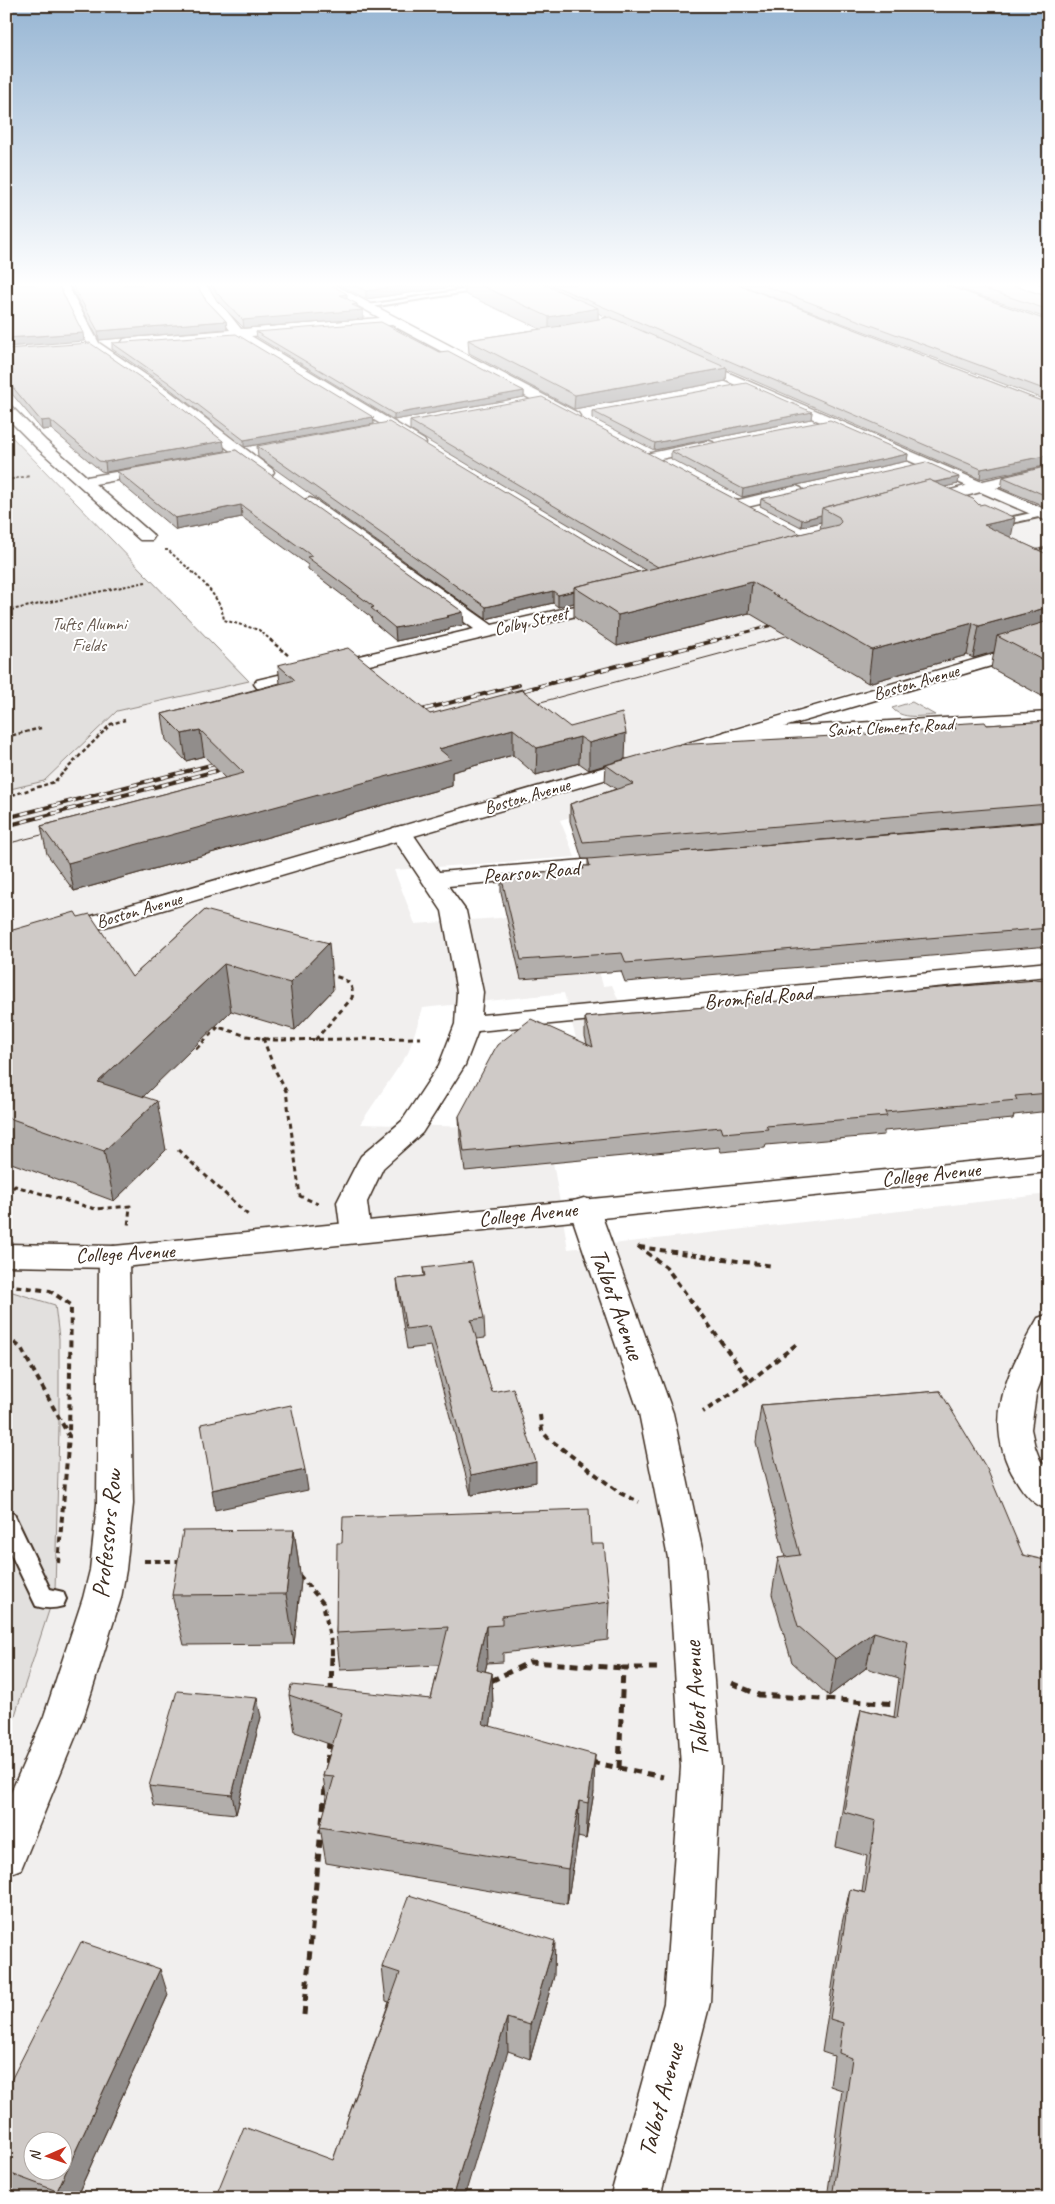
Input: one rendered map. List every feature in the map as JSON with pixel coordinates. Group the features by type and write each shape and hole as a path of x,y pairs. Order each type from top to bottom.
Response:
{"street":[{"path":"153,387 279,481"},
{"path":"327,387 434,452"},
{"path":"518,387 579,416"},
{"path":"722,388 728,387"},
{"path":"751,387 1045,515"},
{"path":"523,404 543,400"},
{"path":"6,409 41,444 146,537"},
{"path":"807,426 830,421"},
{"path":"370,432 414,424"},
{"path":"667,465 647,454 722,443"},
{"path":"220,458 266,450"},
{"path":"901,468 925,463"},
{"path":"83,482 171,466"},
{"path":"910,506 1049,470"},
{"path":"756,512 735,501 814,487"},
{"path":"294,492 488,631"},
{"name":"Colby Street","path":"264,684 623,600"},
{"name":"Boston Avenue","path":"6,949 1049,644"},
{"name":"Saint Clements Road","path":"731,736 1049,718"},
{"path":"356,1232 352,1202 371,1163 412,1127 452,1065 468,1024 470,992 454,911 401,833"},
{"name":"Pearson Road","path":"432,880 643,863"},
{"name":"Bromfield Road","path":"468,1024 1049,969"},
{"name":"College Avenue","path":"6,1255 121,1242 356,1232 1049,1163"},
{"name":"Talbot Avenue","path":"584,1208 656,1413 686,1558 701,1767 687,2004 635,2198"},
{"name":"Professors Row","path":"6,1854 64,1716 102,1598 109,1562 115,1504 121,1242"},
{"path":"1049,1326 1016,1402 1014,1434 1025,1465 1049,1496"}],"lane":[{"path":"982,527 1045,515"},
{"path":"6,1520 44,1599 54,1599"}],"path":[{"path":"6,480 30,476"},
{"path":"160,549 168,550 205,585 222,606 224,620 259,630 295,661"},
{"path":"6,611 146,582"},
{"path":"6,797 54,782 111,724 125,720"},
{"path":"6,737 41,728"},
{"path":"314,1040 352,998 354,992 350,982 326,974"},
{"path":"208,1024 247,1036 264,1038 314,1040 420,1038"},
{"path":"196,1049 219,1026"},
{"path":"264,1038 274,1068 286,1091 300,1196 318,1204"},
{"path":"178,1150 250,1217"},
{"path":"6,1194 16,1186 95,1209 130,1206 121,1242"},
{"path":"750,1381 666,1267 638,1246 773,1266"},
{"path":"6,1285 50,1291 71,1304 69,1436 54,1599"},
{"path":"6,1336 21,1348 69,1436"},
{"path":"703,1412 750,1381 798,1343"},
{"path":"540,1416 542,1431 548,1438 620,1493 639,1502"},
{"path":"109,1562 191,1561"},
{"path":"298,1573 323,1603 332,1647 331,1696"},
{"path":"489,1682 530,1662 623,1668 694,1668 759,1695 905,1705"},
{"path":"619,1768 623,1668"},
{"path":"327,1772 330,1733"},
{"path":"582,1760 700,1785"},
{"path":"304,2015 326,1781"}],"shaded area":[{"path":"6,431 249,681 336,660 351,667 846,550 821,534 981,491 1049,523 1049,634 693,739 753,781 626,801 560,820 575,857 394,870 415,924 583,912 603,986 612,985 652,1079 588,1084 564,993 423,1008 408,1053 360,1124 550,1129 553,1162 568,1249 1049,1194 1049,2198 6,2198"}],"green space":[{"name":"Tufts Alumni Fields","path":"6,431 249,681 117,711 44,781 6,790"},
{"path":"912,702 935,715 906,716 892,708"},
{"path":"6,1290 55,1305 59,1338 59,1428 55,1592 6,1743"}],"building":[{"path":"12,387 154,387 223,441 105,462 99,461 50,420 41,421"},
{"path":"174,387 323,387 373,417 244,440"},
{"path":"348,387 516,387 524,391 394,414"},
{"path":"559,387 621,387 575,395"},
{"path":"725,387 755,387 812,412 655,443 592,411"},
{"path":"790,387 1004,387 1049,404 1049,455 981,469"},
{"path":"1038,387 1049,387 1049,391"},
{"path":"542,397 801,534 658,567 410,421"},
{"path":"830,420 908,454 743,489 671,451"},
{"path":"389,422 638,572 574,587 574,591 558,595 553,591 486,607 257,446"},
{"path":"236,450 463,612 447,616 449,617 395,628 371,608 374,607 307,557 312,556 241,505 175,518 117,471"},
{"path":"926,462 959,477 935,482 929,480 822,508 821,515 802,520 761,499"},
{"path":"1049,466 1049,497 1003,477"},
{"path":"929,480 973,499 979,505 984,504 1015,518 984,525 1049,555 1049,607 979,626 973,623 872,650 752,582 618,615 574,587 838,525 841,522 839,517 822,508"},
{"path":"1049,621 1049,663 997,636"},
{"path":"348,648 430,714 522,690 570,727 622,713 626,733 589,743 580,737 537,748 513,729 439,749 451,759 68,863 41,826 244,773 200,730 182,734 162,714 295,680 278,665"},
{"path":"1049,721 1049,804 583,842 570,804 633,784 606,765 675,745 956,729 952,724 985,722 987,725"},
{"path":"1049,822 1049,928 626,963 622,953 521,960 501,875 584,869 583,866 590,866 588,859"},
{"path":"205,910 329,943 290,983 224,964 98,1082 157,1101 104,1151 6,1117 6,932 75,912 78,917 90,914 132,977"},
{"path":"1049,979 1049,1093 1015,1096 1017,1100 885,1112 887,1116 766,1126 768,1129 723,1133 721,1127 464,1152 459,1116 497,1045 531,1019 593,1047 585,1017"},
{"path":"472,1262 484,1318 471,1320 492,1392 513,1388 536,1462 471,1475 430,1326 406,1329 397,1279 425,1276 423,1268"},
{"path":"940,1391 987,1469 1023,1555 1049,1561 1049,2198 832,2198 852,2058 839,2053 843,2023 830,2019 850,1889 865,1893 876,1821 844,1812 861,1709 897,1718 908,1642 874,1632 836,1659 798,1626 778,1558 800,1555 761,1405"},
{"path":"291,1405 305,1470 212,1490 201,1424"},
{"path":"589,1509 591,1544 604,1544 610,1602 502,1616 502,1625 486,1626 476,1669 492,1673 483,1724 595,1755 588,1803 579,1801 568,1869 320,1827 334,1777 323,1776 342,1713 289,1695 291,1685 431,1699 448,1627 336,1633 337,1543 342,1543 343,1517"},
{"path":"294,1530 286,1594 172,1595 183,1531"},
{"path":"177,1691 257,1698 232,1795 149,1786"},
{"path":"409,1895 555,1941 530,2025 507,2018 452,2198 215,2198 244,2127 333,2160 400,1973 382,1967"},
{"path":"81,1942 160,1969 72,2159 72,2132 22,2132 22,2178 6,2172 6,2090"},
{"path":"33,2182 61,2182 57,2191"}],"tram line":[{"path":"526,706 801,632"},
{"path":"6,844 57,831"}],"railway":[{"path":"1025,553 1049,547"},
{"path":"712,641 785,622"},
{"path":"509,694 717,640"},
{"path":"410,713 519,685"},
{"path":"6,818 226,761"},
{"path":"6,826 231,767"}]}
